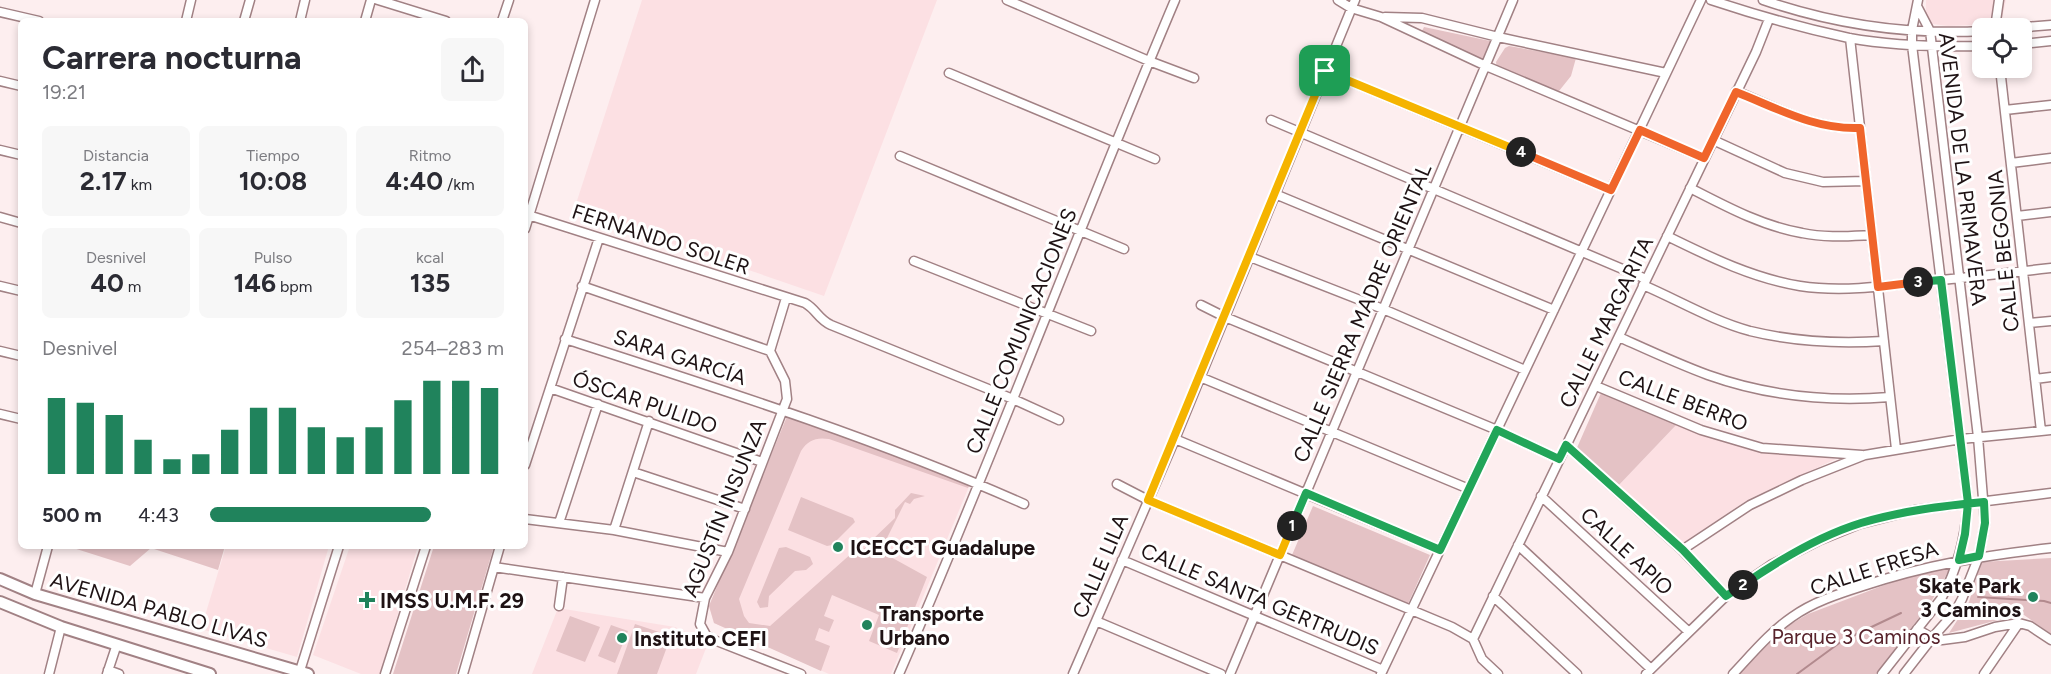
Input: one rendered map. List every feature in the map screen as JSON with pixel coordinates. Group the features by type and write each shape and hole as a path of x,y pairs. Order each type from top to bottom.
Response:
{"main road":[{"name":"AVENIDA PABLO LIVAS","path":"0,579 35,594 302,673"},
{"name":"AVENIDA PABLO LIVAS","path":"0,602 61,627 210,674"}],"street":[{"path":"187,18 191,0"},
{"path":"245,18 250,0"},
{"path":"301,18 305,0"},
{"path":"366,18 371,0"},
{"path":"378,0 436,18"},
{"path":"503,18 509,0"},
{"path":"528,212 595,0"},
{"path":"1007,0 1194,78"},
{"name":"CALLE COMUNICACIONES","path":"899,674 980,485 1149,61 1176,0"},
{"path":"1338,0 1353,4 1486,66 1704,158"},
{"name":"CALLE SIERRA MADRE ORIENTAL","path":"1230,674 1513,0"},
{"path":"1382,672 1701,0"},
{"path":"1711,0 1769,19 1850,38 1932,47 1972,46"},
{"path":"1764,0 1836,20 1912,30 1972,31"},
{"path":"1997,18 2000,0"},
{"name":"AVENIDA DE LA PRIMAVERA","path":"1882,674 1941,599 1959,560 1965,534 1968,503 1912,45 1912,30 1918,3"},
{"name":"AVENIDA DE LA PRIMAVERA","path":"1904,674 1955,612 1979,556 1985,523 1978,437 1930,31 1918,3"},
{"name":"CALLE LILA","path":"1073,674 1175,439 1353,4"},
{"path":"0,12 26,18"},
{"path":"1381,17 1422,18 1498,37 1666,73"},
{"name":"CALLE MARGARITA","path":"1473,639 1756,52 1769,19"},
{"path":"2032,25 2051,22"},
{"path":"1850,38 1896,449"},
{"path":"2032,43 2051,41"},
{"path":"1325,71 1611,190"},
{"path":"949,74 1155,159"},
{"name":"CALLE BEGONIA","path":"2001,78 2041,431"},
{"path":"0,81 18,85"},
{"path":"1736,92 1814,124 1836,128 1860,128"},
{"path":"2005,110 2051,105"},
{"path":"1271,120 1582,251 1729,324 1792,339 1830,343 1884,341"},
{"path":"1713,140 1785,172 1823,182 1866,182"},
{"path":"0,150 18,154"},
{"path":"900,156 1124,249"},
{"path":"2011,163 2051,158"},
{"path":"1690,188 1757,220 1801,233 1829,236 1872,235"},
{"path":"1275,194 1554,310"},
{"path":"2017,216 2051,212"},
{"name":"FERNANDO SOLER","path":"528,215 811,306 822,321 1059,420"},
{"path":"0,217 18,221"},
{"path":"1667,236 1720,262 1780,282 1838,289 1878,287 2051,268"},
{"path":"528,456 599,238"},
{"path":"1250,256 1526,370"},
{"path":"914,261 1091,331"},
{"path":"0,286 18,290"},
{"path":"582,286 770,351 786,298"},
{"path":"1201,305 1497,430 1559,459"},
{"path":"2029,323 2051,321"},
{"path":"1619,337 1709,375 1760,390 1832,399 1890,397"},
{"name":"SARA GARCÍA","path":"565,339 783,410 1024,504"},
{"path":"0,351 18,355"},
{"name":"AGUSTÍN INSUNZA","path":"770,351 785,381 787,394 783,410 728,552 705,598 700,624 706,635 801,674"},
{"path":"1200,377 1469,489"},
{"path":"2035,379 2051,377"},
{"name":"CALLE BERRO","path":"1596,386 1679,421 1738,442 1762,448 1865,455"},
{"name":"ÓSCAR PULIDO","path":"550,388 762,462"},
{"path":"559,523 598,404"},
{"path":"0,414 18,418"},
{"path":"614,530 649,422"},
{"path":"1683,550 1750,505 1802,480 1865,455 1978,437 2051,430"},
{"path":"1175,439 1440,550"},
{"path":"1566,445 1683,550 1726,596"},
{"path":"633,472 744,509"},
{"path":"1117,484 1148,500 1452,627 1473,639 1482,659 1498,674"},
{"path":"1518,545 1648,672 1726,596 1771,565 1818,541 1860,524 1915,510 2051,493"},
{"name":"CALLE APIO","path":"1541,496 1689,632"},
{"path":"528,519 614,530 728,552"},
{"name":"CALLE FRESA","path":"1733,674 1786,621 1833,596 1876,581 1959,560 2051,548"},
{"path":"35,594 47,549"},
{"path":"302,673 338,549"},
{"path":"385,674 425,549"},
{"path":"463,674 499,549"},
{"name":"CALLE SANTA GERTRUDIS","path":"1122,560 1382,672"},
{"path":"494,567 705,598"},
{"path":"559,606 563,577"},
{"path":"1493,596 1577,674"},
{"path":"1096,621 1221,674"},
{"path":"1984,674 2019,623"},
{"path":"1917,629 1932,638 1942,640 1958,639 1995,627 2019,623 2030,626 2051,640"},
{"path":"49,674 61,627"},
{"path":"117,644 107,672 119,674"},
{"path":"1484,674 1488,665"}],"shaded area":[{"path":"642,0 937,0 824,296 574,210"},
{"path":"1926,0 2006,0 2002,18 1972,18 1972,25 1948,26 1926,23"},
{"name":"ICECCT Guadalupe","path":"788,414 970,484 891,674 829,674 714,623 709,606"},
{"path":"1678,423 1769,452 1836,459 1749,499 1683,543 1618,486"},
{"path":"225,549 328,549 297,657 201,629"},
{"name":"IMSS U.M.F. 29","path":"349,549 417,549 380,674 361,674 313,655"},
{"name":"Instituto CEFI","path":"558,608 675,627 708,643 696,674 532,674"}],"green space":[{"path":"1424,27 1495,42 1484,63 1420,35"},
{"path":"1509,46 1576,58 1571,76 1559,91 1499,71 1496,62 1505,48"},
{"path":"1601,393 1678,423 1618,486 1576,450"},
{"path":"788,414 970,484 968,488 829,439 813,440 801,451 739,599 744,616 749,623 770,626 853,552 869,545 927,577 897,653 869,641 879,615 832,595 824,616 834,620 829,632 819,628 815,640 830,646 821,671 714,623 709,606"},
{"path":"911,493 925,496 914,499 910,504 905,502 882,548 871,541 895,518 895,510"},
{"path":"801,497 853,518 855,522 832,545 827,546 788,530"},
{"path":"1313,506 1430,555 1408,604 1292,555"},
{"path":"786,547 810,557 813,564 806,570 795,571 769,596 768,607 760,608 757,602 779,548"},
{"path":"76,549 150,549 130,566"},
{"path":"154,549 224,549 218,570"},
{"path":"433,549 493,549 456,674 393,674"},
{"path":"2051,558 2051,634 2024,615 1949,633 1969,602 1981,562"},
{"name":"Parque 3 Caminos","path":"1943,569 1949,570 1931,602 1876,674 1739,674 1784,628 1808,614 1895,581"},
{"path":"570,616 600,627 585,662 556,651"},
{"path":"635,624 671,636 657,674 617,674"},
{"path":"611,625 628,631 615,663 598,656"}],"waterway":[{"path":"1978,597 2051,603"},
{"path":"1797,674 1842,641 1901,613"}],"place":[{"name":"ICECCT Guadalupe","path":"838,547"},
{"name":"Skate Park 3 Caminos","path":"2033,597"},
{"name":"IMSS U.M.F. 29","path":"367,600"},
{"name":"Transporte Urbano","path":"867,625"},
{"name":"Instituto CEFI","path":"622,638"}],"route":[{"path":"1325,71 1148,500 1280,555 1306,493 1440,550 1497,430 1559,459 1566,445 1683,550 1726,596 1771,565 1818,541 1860,524 1915,510 1968,503 1984,502 1985,523 1979,556 1959,560 1965,534 1968,503 1941,280 1878,287 1860,128 1836,128 1814,124 1736,92 1704,158 1640,130 1611,190 1325,71"}]}
